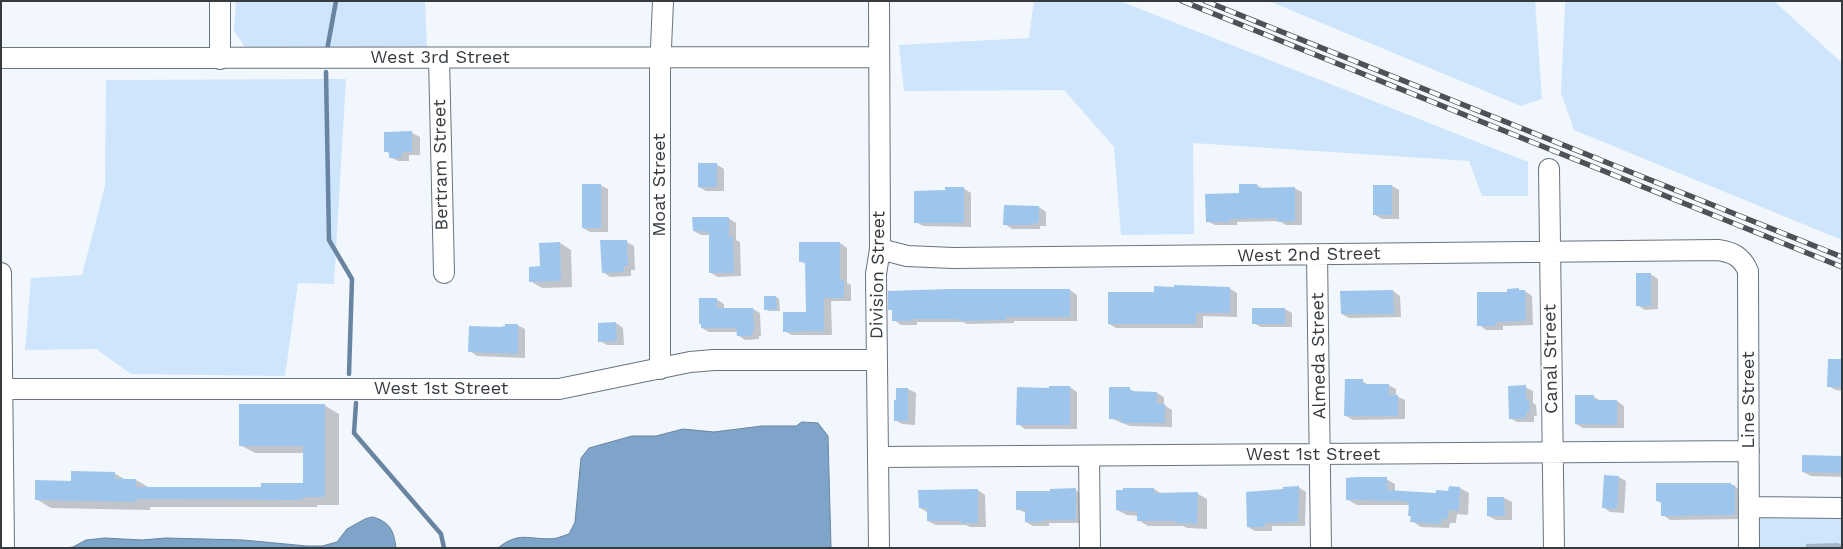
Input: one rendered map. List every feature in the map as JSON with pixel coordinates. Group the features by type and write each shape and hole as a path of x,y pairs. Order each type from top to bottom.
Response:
{"street":[{"path":"220,1 220,59"},
{"name":"Moat Street","path":"660,369 661,58 663,1"},
{"name":"Division Street","path":"879,1 880,250 876,274 879,548"},
{"name":"West 3rd Street","path":"1,58 879,57"},
{"name":"Bertram Street","path":"439,58 444,273"},
{"name":"Canal Street","path":"1549,170 1554,548"},
{"name":"West 2nd Street","path":"880,250 907,256 954,258 1718,250 1728,251 1738,256"},
{"name":"Almeda Street","path":"1317,254 1321,548"},
{"name":"Line Street","path":"1738,256 1745,263 1748,271 1749,548"},
{"path":"1,273 4,548"},
{"name":"West 1st Street","path":"3,389 559,389 690,362 714,360 876,360"},
{"name":"West 1st Street","path":"878,458 1749,451"},
{"path":"1089,456 1090,548"},
{"path":"1749,507 1842,508"}],"shaded area":[{"path":"236,1 425,1 427,49 249,53 234,31"},
{"path":"1034,1 1120,1 1528,162 1528,196 1482,196 1469,161 1193,143 1194,234 1121,235 1114,147 1064,90 904,91 899,45 1029,38"},
{"path":"1269,1 1535,1 1542,99 1521,106"},
{"path":"1567,1 1774,1 1842,63 1842,240 1574,130 1561,93 1565,3"},
{"path":"346,79 334,284 298,283 285,376 131,374 96,349 25,350 31,278 82,275 105,186 106,80"},
{"path":"1757,513 1842,514 1842,548 1758,548"}],"water":[{"path":"802,422 818,423 828,436 831,548 498,548 514,539 527,537 549,539 569,534 575,522 581,458 589,448 632,436 656,436 683,429 714,432 762,426 796,426"},
{"path":"373,517 379,519 390,528 396,548 64,548 73,547 86,540 105,538 243,540 322,546 337,542 347,529 365,519"}],"building":[{"path":"412,131 412,152 402,152 402,158 389,158 389,152 384,152 384,132"},
{"path":"698,163 717,163 717,187 698,187"},
{"path":"582,184 601,184 601,228 582,228"},
{"path":"1239,184 1257,184 1257,188 1295,187 1295,221 1277,222 1277,218 1230,219 1230,222 1206,222 1205,194 1239,193"},
{"path":"1373,185 1392,185 1392,215 1373,215"},
{"path":"945,187 964,187 964,223 914,223 914,191 945,190"},
{"path":"1004,205 1039,206 1039,223 1033,223 1033,225 1003,225"},
{"path":"692,217 729,217 729,237 733,237 734,273 709,273 709,232 693,231"},
{"path":"600,240 627,240 628,266 624,266 624,272 602,273"},
{"path":"560,242 561,281 529,282 529,267 540,266 539,243"},
{"path":"799,242 840,242 840,280 844,280 844,298 824,298 824,331 783,332 783,312 806,312 805,262 799,262"},
{"path":"1636,273 1651,273 1651,306 1636,306"},
{"path":"1174,285 1230,287 1230,313 1196,313 1196,324 1108,324 1108,292 1154,292 1154,286 1174,287"},
{"path":"1519,288 1519,290 1525,290 1526,321 1496,322 1496,326 1477,326 1477,292 1507,292 1507,289"},
{"path":"1070,289 1070,317 1006,317 1006,320 958,321 958,319 910,319 910,321 892,321 892,310 888,310 888,291"},
{"path":"1393,290 1394,314 1341,314 1340,291"},
{"path":"764,296 776,296 777,309 764,310"},
{"path":"699,298 717,298 717,308 753,308 754,332 752,332 752,336 737,336 736,328 701,328 701,324 699,324"},
{"path":"1252,308 1285,308 1285,324 1252,324"},
{"path":"616,322 617,341 598,342 598,323"},
{"path":"505,324 518,324 518,354 468,352 469,326 500,327 505,326"},
{"path":"1828,359 1842,359 1842,387 1827,387"},
{"path":"1345,379 1363,379 1363,384 1389,384 1389,395 1398,395 1398,416 1344,416"},
{"path":"1526,385 1526,399 1529,399 1530,412 1526,412 1526,418 1509,419 1508,386"},
{"path":"1049,386 1070,386 1070,425 1016,425 1017,387 1049,388"},
{"path":"1109,387 1130,387 1130,391 1157,392 1157,404 1165,404 1165,423 1121,423 1121,419 1109,419"},
{"path":"896,388 908,388 908,421 894,421"},
{"path":"1575,395 1594,395 1594,400 1617,400 1617,425 1575,424"},
{"path":"239,404 325,404 325,497 303,497 303,500 136,499 136,502 35,500 35,480 71,481 71,471 115,472 115,479 136,479 136,487 261,487 261,483 303,483 303,446 239,446"},
{"path":"1802,455 1842,456 1842,473 1802,472"},
{"path":"1604,475 1619,476 1617,509 1602,508"},
{"path":"1387,477 1387,490 1436,493 1436,490 1448,491 1449,486 1460,487 1459,511 1448,510 1448,519 1441,519 1441,524 1410,522 1411,516 1408,516 1409,502 1346,500 1346,478"},
{"path":"1656,483 1731,483 1731,485 1735,485 1735,515 1661,516 1661,501 1656,501"},
{"path":"1299,486 1298,522 1265,523 1265,527 1247,527 1246,492"},
{"path":"1076,488 1076,520 1025,522 1025,509 1016,510 1016,491 1050,491 1050,489"},
{"path":"1123,488 1154,488 1154,493 1198,492 1197,524 1176,523 1176,521 1137,521 1137,512 1116,510 1116,490 1123,490"},
{"path":"978,489 978,523 927,521 927,508 919,508 918,490"},
{"path":"1487,497 1504,497 1505,516 1487,516"}],"waterway":[{"path":"327,50 336,1"},
{"path":"326,72 329,240 352,279 349,374"},
{"path":"356,403 354,433 441,534 444,548"}],"railway":[{"path":"1182,1 1842,267"},
{"path":"1205,1 1842,257"}]}
